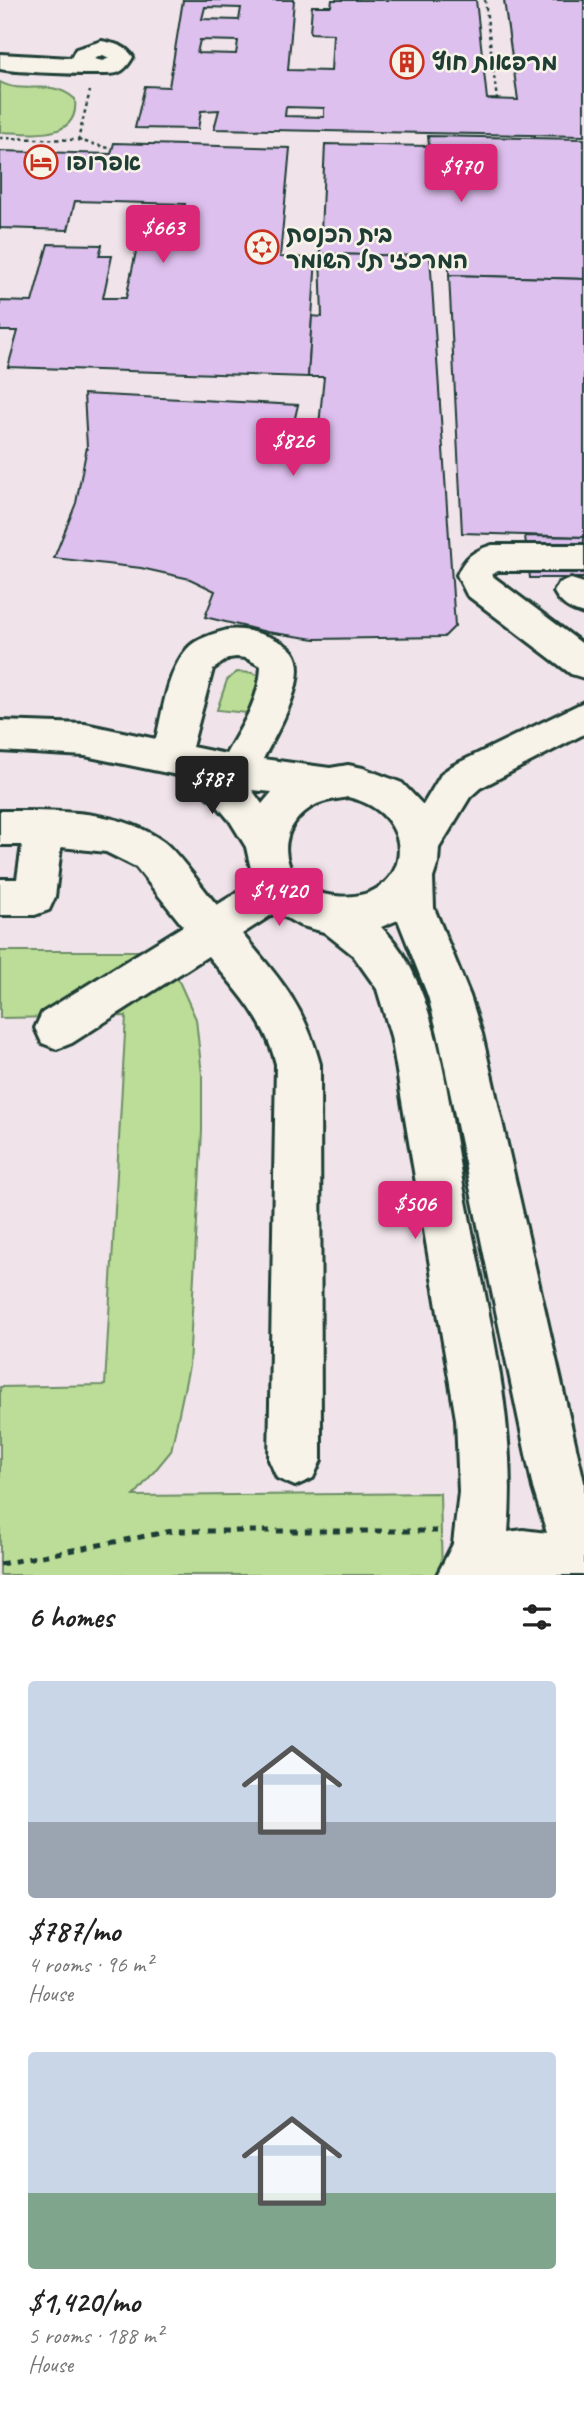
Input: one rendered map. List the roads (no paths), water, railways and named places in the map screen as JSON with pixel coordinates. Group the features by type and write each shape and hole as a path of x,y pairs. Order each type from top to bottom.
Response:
{"street":[{"path":"0,61 90,67"},
{"path":"584,558 492,558 478,566 474,575 479,586 584,664"},
{"path":"178,760 198,660 213,649 228,643 243,643 265,649 279,660 280,672 277,688 236,772"},
{"path":"178,760 212,777 243,804 264,843 267,867 279,888 295,902 314,912 336,917 359,916 382,909 400,896 456,785 466,777 584,718"},
{"path":"0,736 85,740 236,772 326,782 348,781 370,786 413,786 466,777"},
{"path":"264,843 270,821 283,803 302,790 326,782"},
{"path":"370,786 388,795 404,809 415,825 414,908 449,996 460,1034 559,1488 584,1556"},
{"path":"0,828 44,828 111,835 130,843 160,864 211,931 273,1003 290,1032 298,1064 295,1460"},
{"path":"0,897 35,897 44,828"},
{"path":"57,1028 279,888"},
{"path":"336,917 364,935 381,955 404,1001 413,1036 482,1419 485,1492 470,1560 529,1556 565,1565 580,1575"}],"place":[{"name":"מרפאות חוץ","path":"407,62"},
{"name":"אפרופו","path":"41,162"},
{"name":"בית הכנסת המרכזי תל השומר","path":"262,247"}]}
